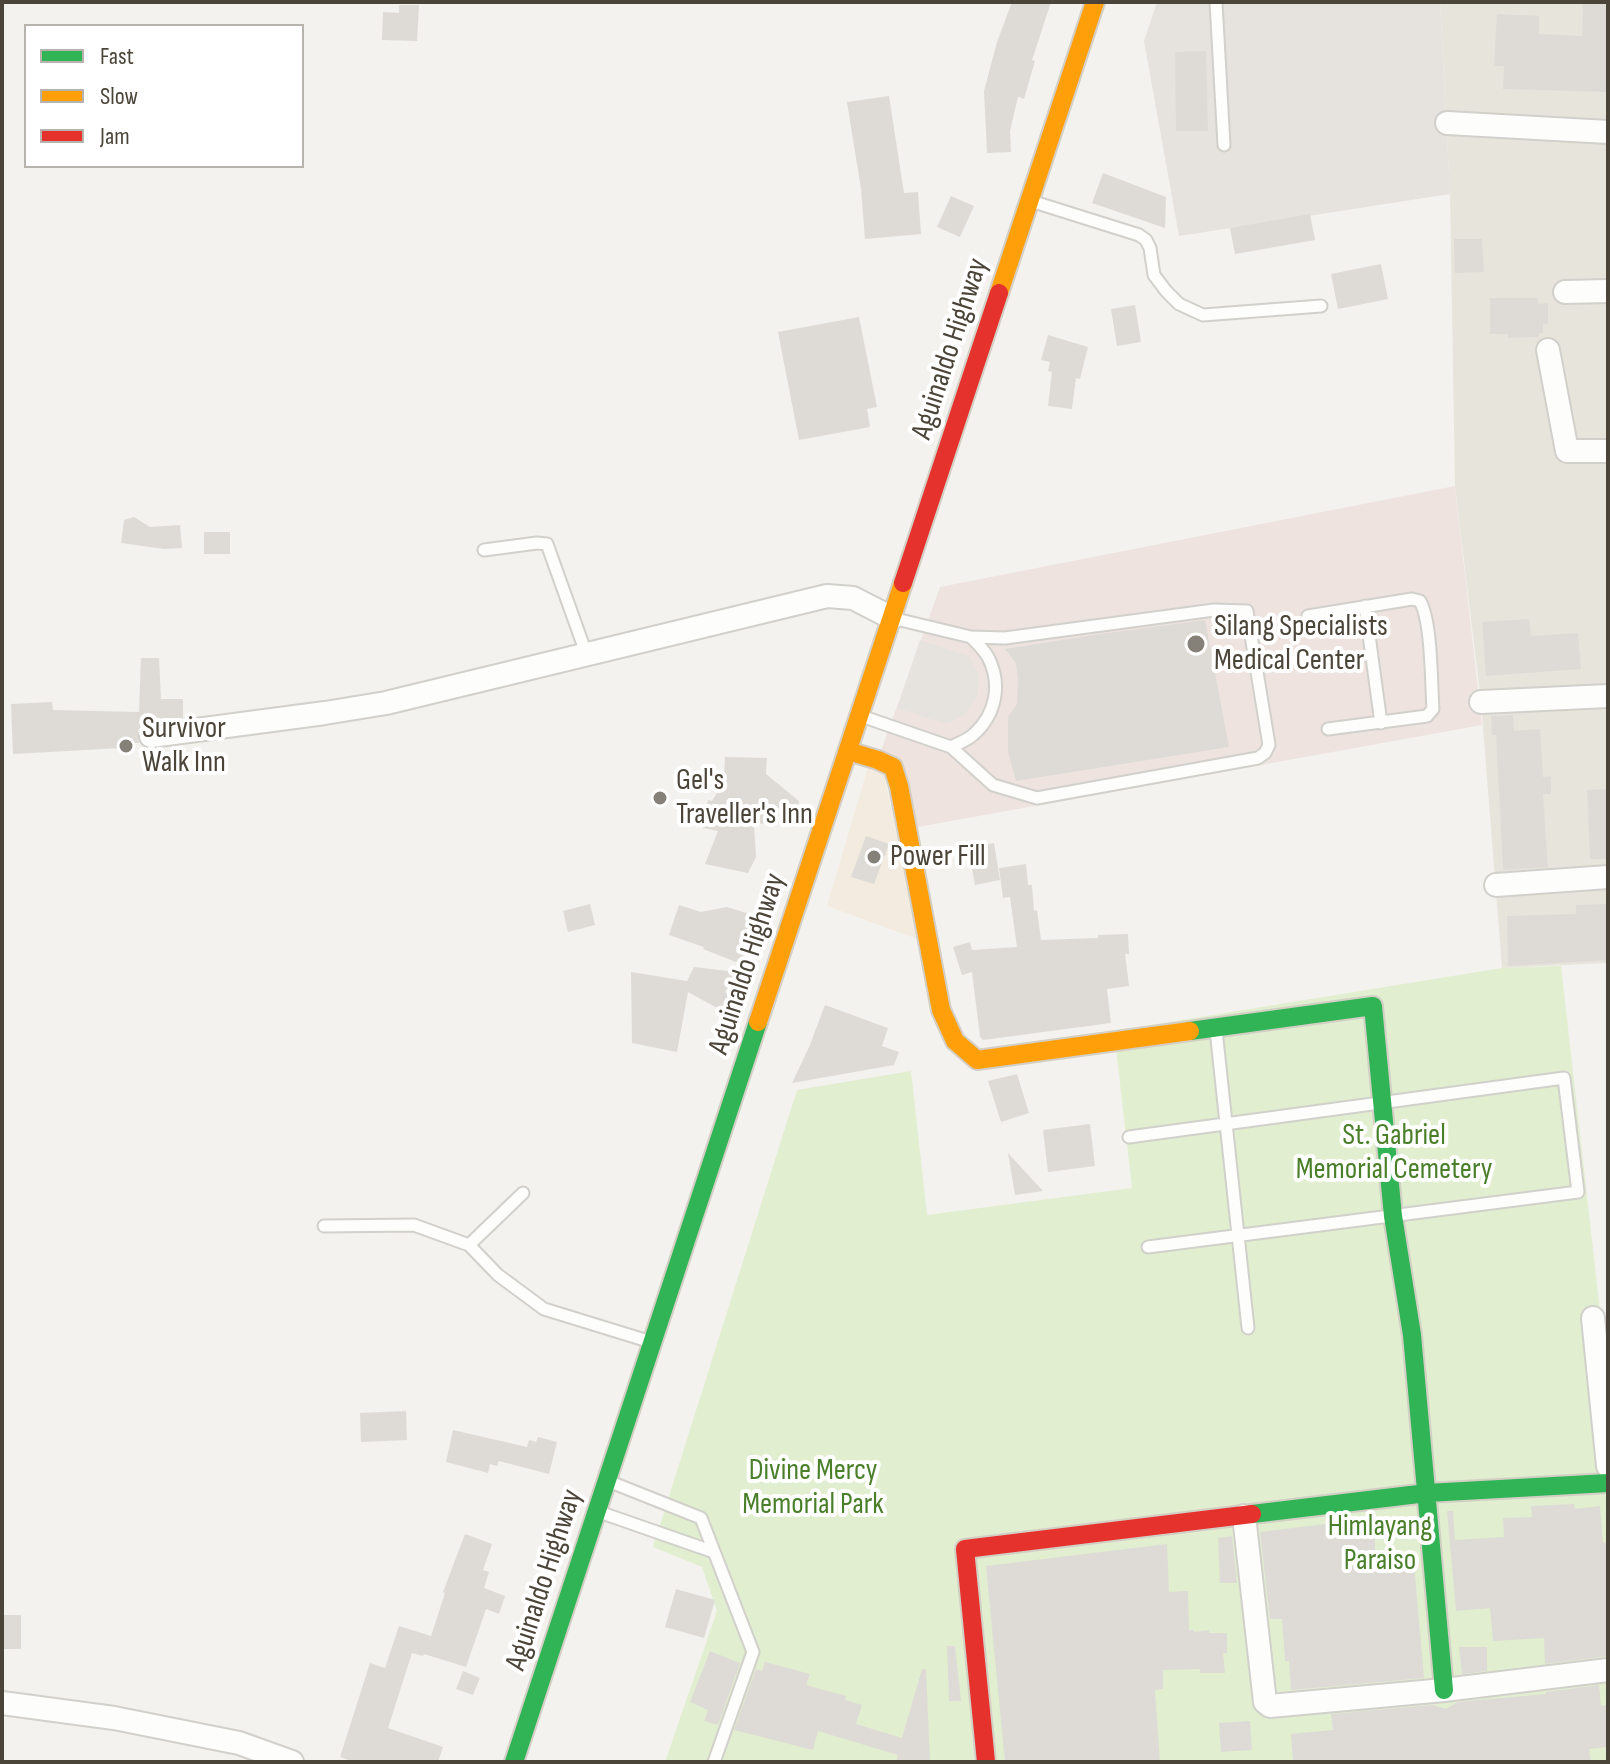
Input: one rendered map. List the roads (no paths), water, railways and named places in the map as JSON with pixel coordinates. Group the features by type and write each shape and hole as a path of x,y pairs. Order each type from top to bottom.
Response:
{"street":[{"name":"Aguinaldo Highway","path":"514,1762 1095,2"},
{"path":"1447,123 1608,132"},
{"path":"1565,292 1608,291"},
{"path":"1548,350 1567,451 1608,451"},
{"path":"151,736 386,703 827,596 853,598 892,618"},
{"path":"1481,702 1608,696"},
{"path":"848,751 893,767 941,1010 955,1041 977,1060 1373,1006 1393,1216 1412,1335 1444,1690"},
{"path":"1496,885 1608,877"},
{"path":"1593,1318 1608,1466"},
{"path":"986,1762 965,1549 1427,1493 1608,1483"},
{"path":"1244,1516 1265,1702 1270,1706 1444,1690 1608,1670"},
{"path":"2,1703 114,1718 239,1743 292,1762"}],"lane":[{"path":"1216,2 1224,145"},
{"path":"1030,200 1139,235 1150,248 1154,275 1166,291 1179,304 1203,315 1321,306"},
{"path":"484,550 547,544 586,653"},
{"path":"1308,616 1412,599 1420,601 1424,608 1433,709 1427,716 1328,729"},
{"path":"1365,606 1381,723"},
{"path":"860,715 951,747 993,785 1037,798 1258,758 1269,745 1247,611 1214,610 1005,638 971,637 892,618"},
{"path":"951,747 972,736 987,719 995,698 995,675 987,654 971,637"},
{"path":"1215,1028 1248,1328"},
{"path":"1129,1137 1564,1078 1578,1192 1148,1247"},
{"path":"469,1245 523,1193"},
{"path":"324,1226 414,1225 469,1245 498,1275 544,1309 653,1343"},
{"path":"607,1481 701,1518 753,1652 714,1762"},
{"path":"597,1511 714,1552"}],"place":[{"name":"Silang Specialists Medical Center","path":"1196,644"},
{"name":"Survivor Walk Inn","path":"126,746"},
{"name":"Gel's Traveller's Inn","path":"660,798"},
{"name":"Power Fill","path":"874,857"}],"park label":[{"name":"St. Gabriel Memorial Cemetery","path":"1394,1153"},
{"name":"Divine Mercy Memorial Park","path":"813,1488"},
{"name":"Himlayang Paraiso","path":"1380,1544"}]}
